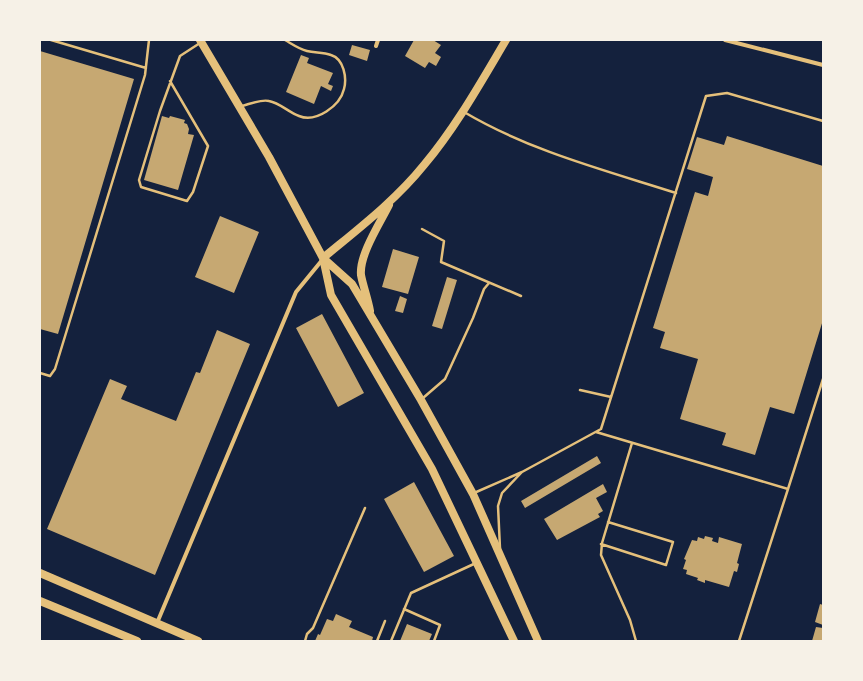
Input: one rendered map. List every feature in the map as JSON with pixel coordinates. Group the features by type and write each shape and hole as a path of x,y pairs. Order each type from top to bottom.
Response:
{"main road":[{"path":"323,258 378,214 425,165 463,111 506,40"},
{"path":"201,41 269,157 323,258 331,295 432,469 478,562 514,641"},
{"path":"372,318 361,274 362,263 368,246 392,198"},
{"path":"323,258 352,284 421,400 473,494 538,641"},
{"path":"40,573 198,641"},
{"path":"40,601 137,641"}],"street":[{"path":"376,46 378,40"},
{"path":"725,40 823,65"},
{"path":"157,623 296,292 323,258"}],"lane":[{"path":"51,40 146,68"},
{"path":"40,373 50,376 55,369 146,68 150,40"},
{"path":"239,107 266,100 274,102 300,116 312,116 330,110 337,103 344,90 345,79 340,62 333,55 306,51 285,40"},
{"path":"170,81 208,146 193,192 187,200 142,187 139,180 160,111 170,81 180,56 201,41"},
{"path":"473,494 522,472 601,429 706,96 727,93 823,121"},
{"path":"463,111 491,128 516,140 564,158 676,193"},
{"path":"422,229 444,241 441,262 522,296"},
{"path":"421,400 445,379 484,289 489,283"},
{"path":"740,641 823,379"},
{"path":"580,390 611,397"},
{"path":"595,432 788,489"},
{"path":"632,443 601,544 600,555 630,620 636,641"},
{"path":"500,555 498,506 502,493 522,472"},
{"path":"305,641 307,634 313,628 365,508"},
{"path":"601,544 666,565 673,542 608,522"},
{"path":"391,641 411,593 478,562"},
{"path":"404,609 440,624 434,641"},
{"path":"377,641 385,621"}],"building":[{"path":"414,40 433,40 441,45 435,53 441,57 436,66 429,62 425,68 405,56"},
{"path":"352,45 370,50 367,61 349,55"},
{"path":"40,51 134,79 58,334 40,329"},
{"path":"301,55 309,58 307,63 333,73 328,84 333,86 331,91 321,86 314,104 286,92"},
{"path":"162,116 169,118 170,116 185,120 184,123 187,124 189,129 188,134 194,135 178,190 144,180"},
{"path":"727,136 823,166 823,320 794,414 770,407 755,455 722,445 726,433 680,419 698,359 660,348 665,332 653,328 695,192 708,196 713,177 687,169 697,137 724,145"},
{"path":"220,216 259,232 234,293 195,277"},
{"path":"393,249 419,257 408,294 382,287"},
{"path":"447,277 457,280 442,329 432,326"},
{"path":"400,296 407,299 403,313 395,311"},
{"path":"322,314 364,393 338,407 296,328"},
{"path":"217,330 250,344 155,575 47,529 110,379 127,386 121,399 176,421 196,372 200,373"},
{"path":"597,456 601,463 525,508 521,501"},
{"path":"414,482 454,556 424,572 384,499"},
{"path":"603,484 607,492 596,498 603,511 598,514 600,517 557,540 544,519"},
{"path":"705,536 713,538 712,541 718,543 719,537 742,544 737,563 739,564 737,572 734,571 729,587 705,580 705,583 697,580 698,578 686,574 687,570 683,569 686,560 684,559 692,540 697,541 698,537 704,539"},
{"path":"820,604 823,605 823,625 815,622"},
{"path":"336,614 352,621 349,627 373,637 372,641 315,641 318,634 320,635 327,619 333,621"},
{"path":"407,624 432,634 429,641 400,641"},
{"path":"816,627 823,628 823,641 812,641"}]}
